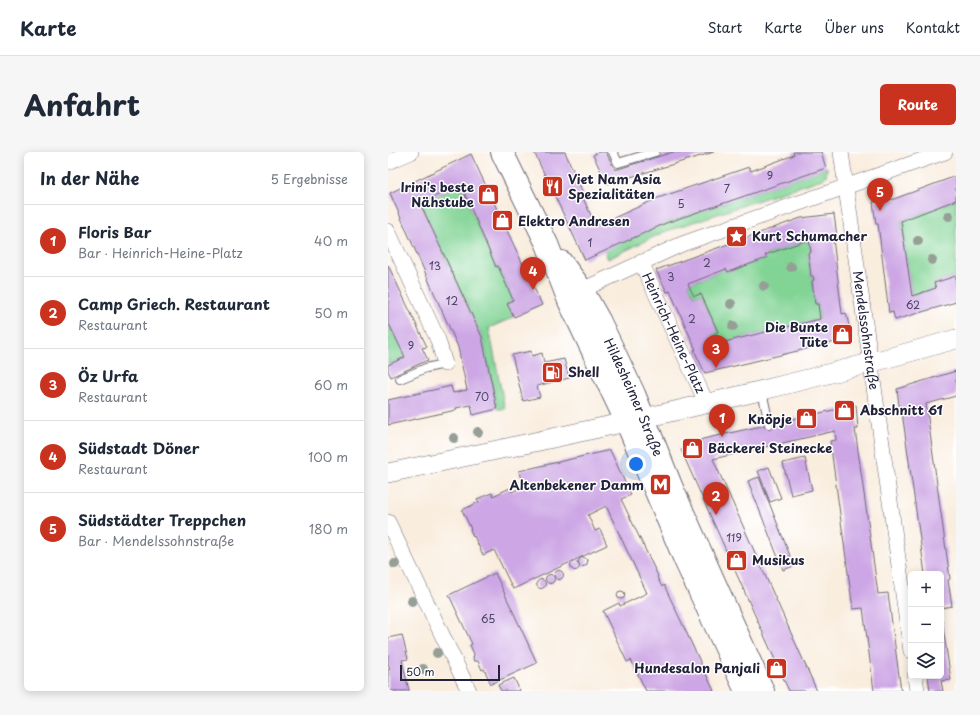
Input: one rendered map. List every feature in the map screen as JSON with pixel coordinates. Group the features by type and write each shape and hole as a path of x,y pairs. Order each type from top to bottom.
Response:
{"main road":[{"name":"Hildesheimer Straße","path":"502,152 547,244 569,301 672,488 763,691"},
{"name":"Hildesheimer Straße","path":"547,244 582,290 600,322 685,560 746,691"}],"street":[{"name":"Mendelssohnstraße","path":"841,152 910,643"},
{"path":"582,290 682,244 846,188 945,152"},
{"path":"388,162 405,153"},
{"path":"388,231 438,340 445,364"},
{"name":"Heinrich-Heine-Platz","path":"641,262 707,404"},
{"path":"388,473 636,421 870,364 956,339"},
{"path":"388,522 469,691"},
{"path":"915,679 917,691"}],"lane":[{"path":"613,152 618,164 655,152"},
{"path":"400,379 426,368 445,364"},
{"path":"762,391 770,424"}],"green space":[{"path":"827,167 826,176 822,179 664,232 608,259 605,252 607,249 666,223"},
{"path":"461,185 496,267 498,266 513,300 507,304 514,317 489,328 505,409 497,409 482,337 420,203"},
{"path":"956,200 956,276 934,283 936,288 912,296 901,221"},
{"path":"805,241 809,241 811,252 808,253 811,276 813,276 814,280 812,281 815,304 818,304 820,319 716,344 712,335 718,332 701,294 694,296 688,284 726,269 728,272 766,258 765,255"},
{"path":"388,322 405,357 388,365"}],"building":[{"path":"534,152 565,152 583,193 581,194 596,226 658,198 749,167 751,171 794,155 793,152 821,152 826,168 666,223 585,260"},
{"path":"599,152 606,152 615,170 673,152 714,152 607,184 593,155"},
{"path":"471,154 542,305 514,317 507,304 513,300 498,266 496,267 461,185 420,203 482,337 497,409 473,415 471,405 456,408 456,410 388,425 388,400 451,386 453,393 467,390 458,347 390,193"},
{"path":"956,176 956,200 901,221 912,296 936,288 934,283 956,276 956,302 895,320 893,312 889,313 878,224 876,224 873,202 894,199"},
{"path":"834,214 837,237 833,238 842,314 846,313 852,338 705,373 670,291 667,292 656,270 801,218","holes":["805,241 809,241 811,252 808,253 811,276 813,276 814,280 812,281 815,304 818,304 820,319 716,344 712,335 718,332 701,294 694,296 688,284 726,269 728,272 767,258 765,255"]},
{"path":"388,265 427,347 422,348 428,360 391,377 388,371 388,365 405,357 388,322"},
{"path":"531,351 532,356 542,353 544,363 564,359 569,378 537,386 540,397 523,401 512,355"},
{"path":"956,371 956,396 926,404 950,579 948,580 952,606 944,607 944,571 925,571 902,412 900,413 897,389"},
{"path":"856,405 858,429 855,429 878,594 888,593 901,691 874,691 863,608 853,609 830,441 836,440 835,431 713,459 817,691 789,691 681,450 703,439"},
{"path":"610,450 631,495 621,499 658,576 657,577 662,587 664,585 714,691 646,691 631,660 627,662 603,611 619,603 620,606 647,593 606,506 588,515 595,531 600,529 607,545 513,589 494,550 483,555 474,536 473,537 462,510 479,502 477,499 492,493 493,496 510,488 512,492 525,486 519,471"},
{"path":"805,458 812,490 791,495 783,463"},
{"path":"769,467 781,498 770,502 758,471"},
{"path":"759,477 794,566 783,570 748,481"},
{"path":"581,558 585,558 587,562 585,566 581,566 579,564 579,560"},
{"path":"573,562 577,562 579,566 577,570 573,570 571,568 571,564"},
{"path":"557,571 561,571 563,575 561,579 557,579 555,577 555,573"},
{"path":"495,573 537,663 491,684 484,669 482,670 478,661 474,661 473,659 474,654 470,645 472,644 449,595"},
{"path":"548,575 552,575 554,579 552,583 548,583 546,581 546,577"},
{"path":"539,580 543,580 545,584 543,588 539,588 537,586 537,582"},
{"path":"621,591 624,592 624,598 621,599 618,598 617,595 618,592"},
{"path":"944,634 951,680 941,681 943,691 930,691 928,679 944,679"},
{"path":"402,635 408,659 402,660 409,691 388,691 388,670 390,669 388,663 388,638"},
{"path":"514,678 520,691 501,691 498,685"}],"place":[{"name":"Viet Nam Asia Spezialitäten","path":"553,186"},
{"name":"Irini's beste Nähstube","path":"489,194"},
{"name":"Südstädter Treppchen","path":"880,211"},
{"name":"Elektro Andresen","path":"502,221"},
{"name":"Kurt Schumacher","path":"736,236"},
{"name":"Südstadt Döner","path":"533,290"},
{"name":"Die Bunte Tüte","path":"843,334"},
{"name":"Öz Urfa","path":"716,368"},
{"name":"Shell","path":"552,372"},
{"name":"Abschnitt 61","path":"844,410"},
{"name":"Knöpje","path":"807,419"},
{"name":"Floris Bar","path":"722,437"},
{"name":"Bäckerei Steinecke","path":"692,448"},
{"name":"Altenbekener Damm","path":"660,485"},
{"name":"Camp Griech. Restaurant","path":"716,515"},
{"name":"Musikus","path":"736,560"},
{"name":"Hundesalon Panjali","path":"776,668"}]}
